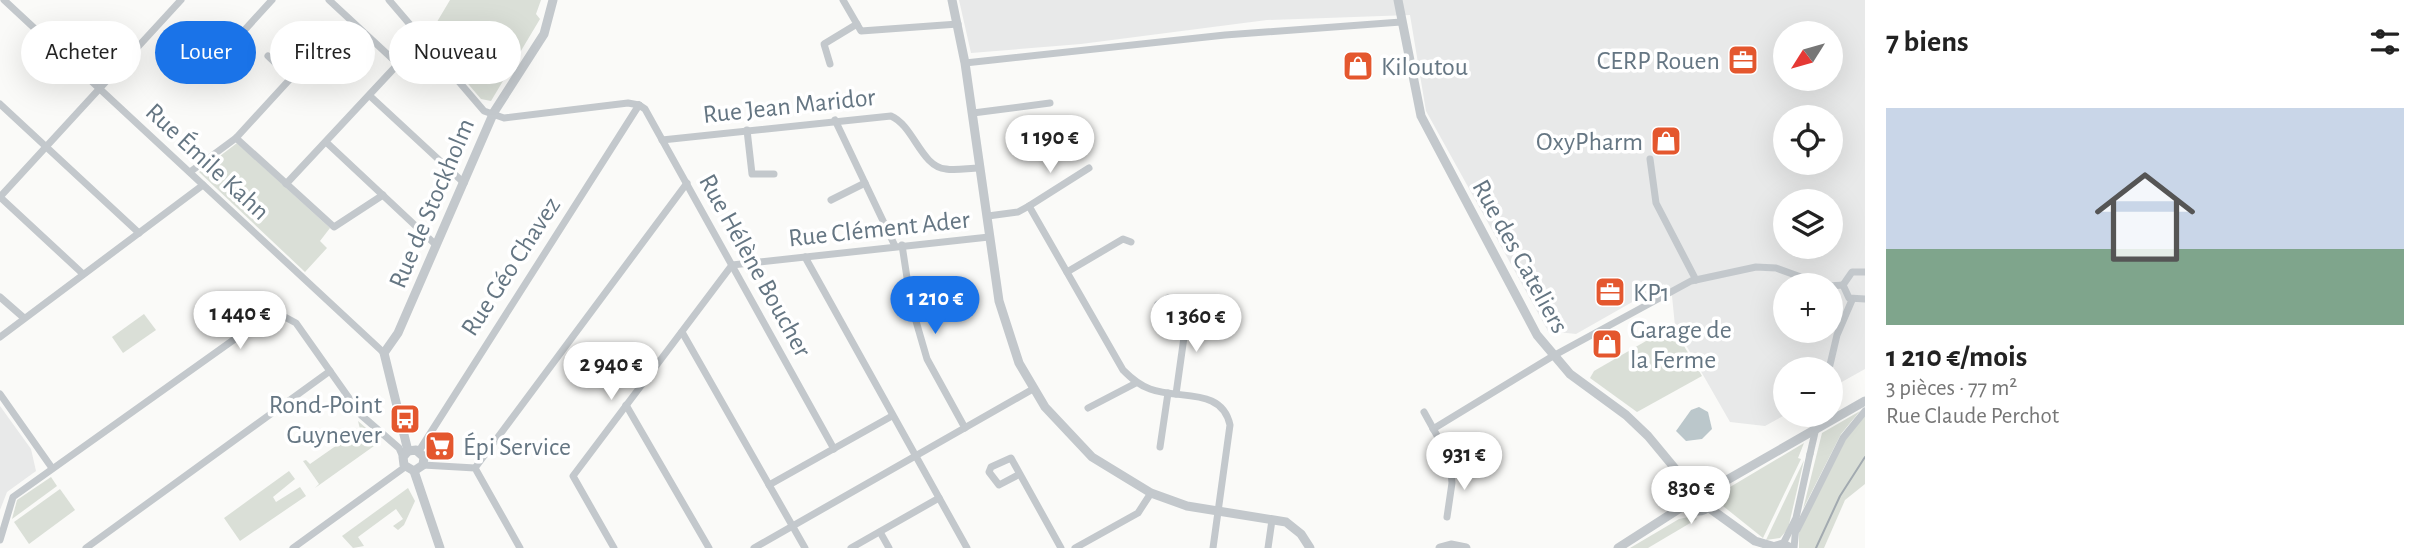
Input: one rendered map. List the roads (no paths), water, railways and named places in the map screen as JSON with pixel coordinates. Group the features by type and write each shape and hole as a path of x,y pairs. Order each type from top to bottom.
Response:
{"street":[{"name":"Rue Émile Kahn","path":"4,0 384,353"},
{"path":"83,274 0,197 181,0"},
{"path":"253,21 272,0"},
{"path":"329,0 389,56"},
{"name":"Rue de Stockholm","path":"389,0 407,21"},
{"path":"552,0 544,34 492,116 504,118 628,103 639,105"},
{"path":"843,0 861,31 958,24"},
{"path":"952,0 973,113 999,301 1008,337 1033,389 1058,424 1092,457 1151,493 1187,506 1272,520 1296,528 1310,548"},
{"name":"Rue des Cateliers","path":"1398,0 1421,116 1537,335 1553,356 1585,386 1626,415 1687,482"},
{"path":"965,63 1224,35 1401,22"},
{"path":"830,64 824,44 857,24"},
{"path":"190,172 236,138 291,78 268,56"},
{"path":"286,184 389,74"},
{"name":"Rue de Stockholm","path":"384,353 397,333 492,116 484,111 461,84"},
{"path":"370,96 464,183"},
{"path":"973,113 1050,103"},
{"path":"0,104 139,233"},
{"name":"Rue Hélène Boucher","path":"639,105 645,109 687,183 834,449"},
{"name":"Rue Géo Chavez","path":"412,460 639,105"},
{"name":"Rue Jean Maridor","path":"662,140 891,116 902,121 933,164 944,170 979,167"},
{"path":"835,120 899,246 911,304 927,359 965,428"},
{"path":"747,130 752,174 774,174"},
{"path":"236,138 334,227 383,195"},
{"path":"326,142 436,245"},
{"path":"1650,159 1656,203 1696,280"},
{"path":"988,216 1018,212 1089,168"},
{"path":"475,468 687,183"},
{"path":"831,200 865,183"},
{"path":"0,337 203,185"},
{"path":"1029,206 1123,370 1136,383 1172,394 1215,401 1229,418 1213,548"},
{"name":"Rue Clément Ader","path":"732,265 989,237"},
{"path":"1067,272 1123,239 1130,242"},
{"path":"805,257 967,548"},
{"path":"614,548 573,476 732,265"},
{"path":"1433,429 1553,356 1696,280 1766,268 1790,273"},
{"path":"1865,272 1852,272 1843,285 1844,292 1852,300 1865,299"},
{"path":"0,297 24,318"},
{"path":"1833,357 1852,300"},
{"path":"1,535 13,497 267,316 283,316 296,323 361,415 412,460 475,468"},
{"path":"1160,447 1185,330 1180,319"},
{"path":"682,332 805,548"},
{"path":"384,353 412,460 440,548"},
{"path":"86,548 330,371"},
{"path":"1088,408 1136,383"},
{"path":"754,548 1033,389"},
{"path":"0,394 52,468"},
{"path":"1713,488 1865,401"},
{"path":"626,405 709,548"},
{"path":"1789,547 1843,438 1865,411"},
{"path":"1424,412 1450,459 1452,483 1447,517"},
{"path":"769,485 892,416"},
{"path":"1789,547 1816,427"},
{"path":"293,548 412,460"},
{"path":"475,468 520,548"},
{"path":"1020,474 1061,548"},
{"path":"1703,480 1713,488 1714,499 1708,508 1699,511 1685,505 1681,496 1687,482 1703,480"},
{"path":"1075,548 1138,513 1151,493"},
{"path":"851,548 939,498"},
{"path":"1618,548 1685,505"},
{"path":"1708,508 1756,545 1789,547"},
{"path":"1796,518 1797,530"},
{"path":"1268,548 1272,520"},
{"path":"880,532 889,548"},
{"path":"1440,548 1451,545 1466,548"}],"tram line":[{"path":"1816,548 1840,496 1865,457"}],"place":[{"name":"CERP Rouen","path":"1743,60"},
{"name":"Kiloutou","path":"1358,66"},
{"name":"OxyPharm","path":"1666,141"},
{"name":"KP1","path":"1610,292"},
{"name":"Garage de la Ferme","path":"1607,344"},
{"name":"Rond-Point Guynever","path":"405,419"},
{"name":"Épi Service","path":"440,446"}]}
